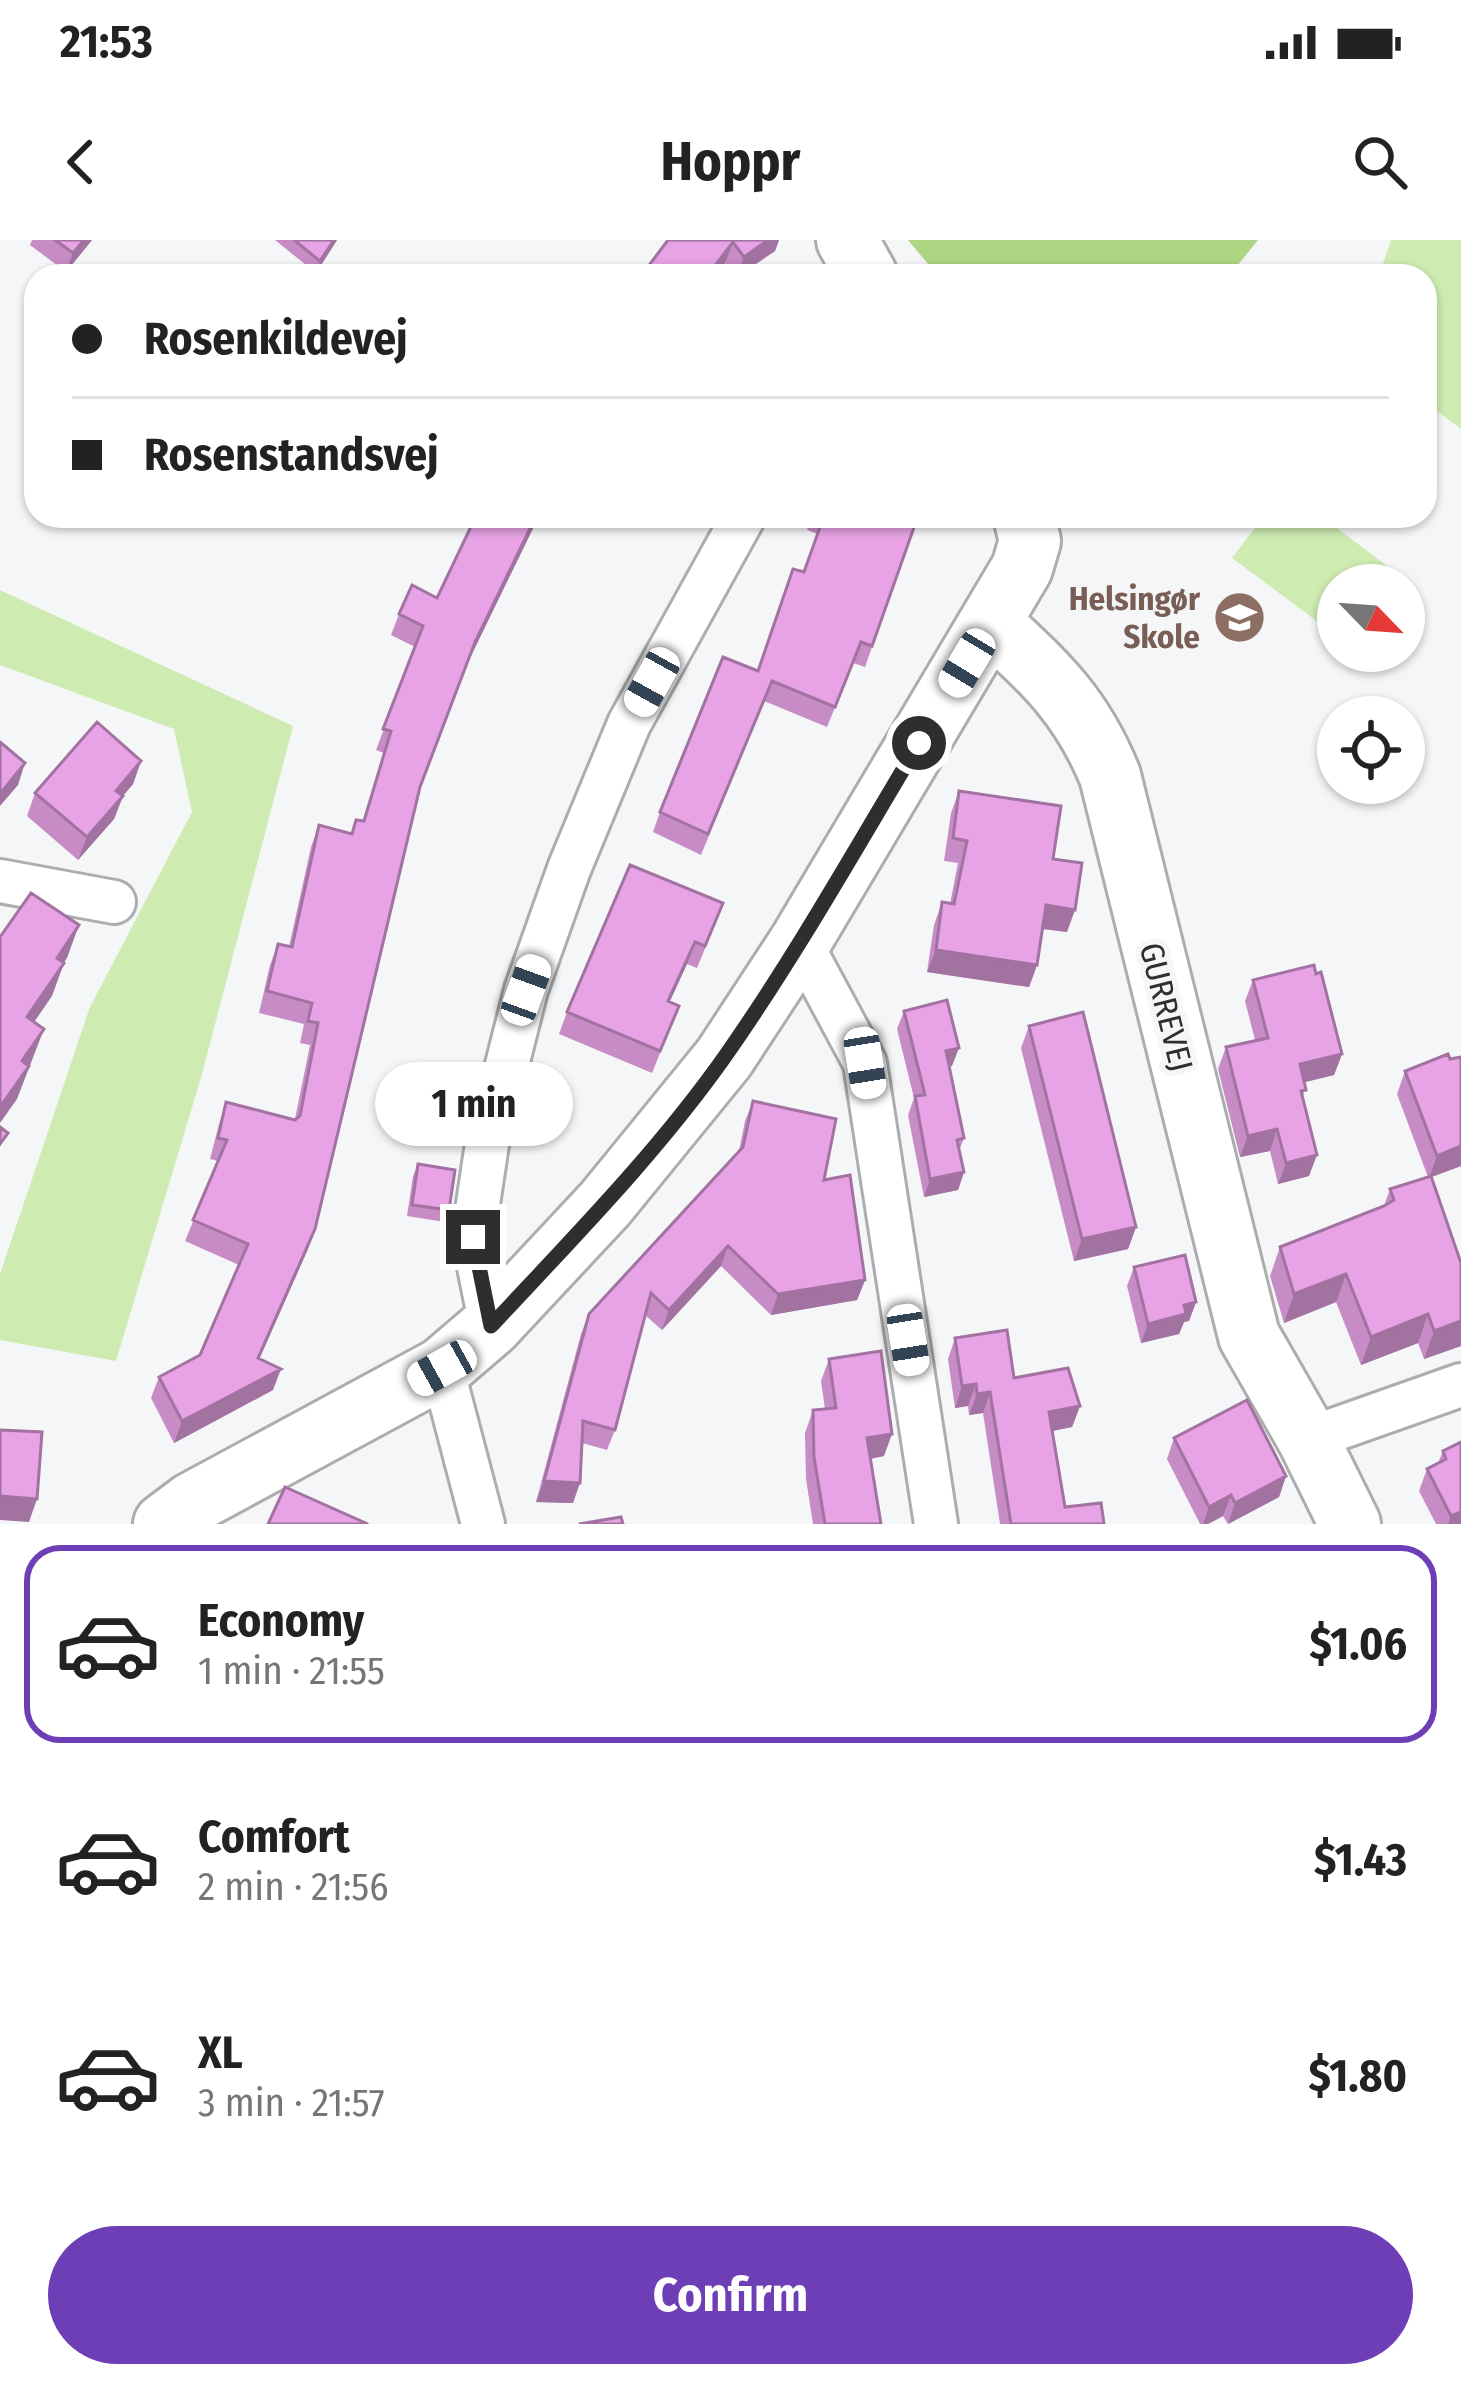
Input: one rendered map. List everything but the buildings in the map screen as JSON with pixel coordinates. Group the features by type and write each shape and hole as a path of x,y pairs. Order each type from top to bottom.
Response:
{"street":[{"path":"491,1326 473,1237 487,1144 526,990 628,724 737,528"},
{"path":"164,1524 192,1503 442,1368 491,1326 605,1204 724,1058 800,942 1022,568 1030,542 1027,528"},
{"name":"GURREVEJ","path":"991,623 1062,690 1092,733 1110,776 1249,1336 1308,1438 1350,1524"},
{"path":"0,880 114,902"},
{"path":"800,942 865,1063 936,1524"},
{"path":"442,1368 484,1524"},
{"path":"1308,1438 1461,1384"}],"green space":[{"path":"908,240 1258,240 1239,264 928,264"},
{"path":"1391,240 1461,240 1461,429 1437,411 1437,264 1383,264"},
{"path":"1255,528 1337,528 1384,564 1317,564 1317,621 1232,558"},
{"path":"0,590 293,726 202,1074 116,1361 0,1340 0,1274 90,1007 192,812 174,729 0,665"}],"place":[{"name":"Helsingør Skole","path":"1239,618"}],"route":[{"path":"473,1237 491,1326 605,1204 724,1058 919,743"}]}
